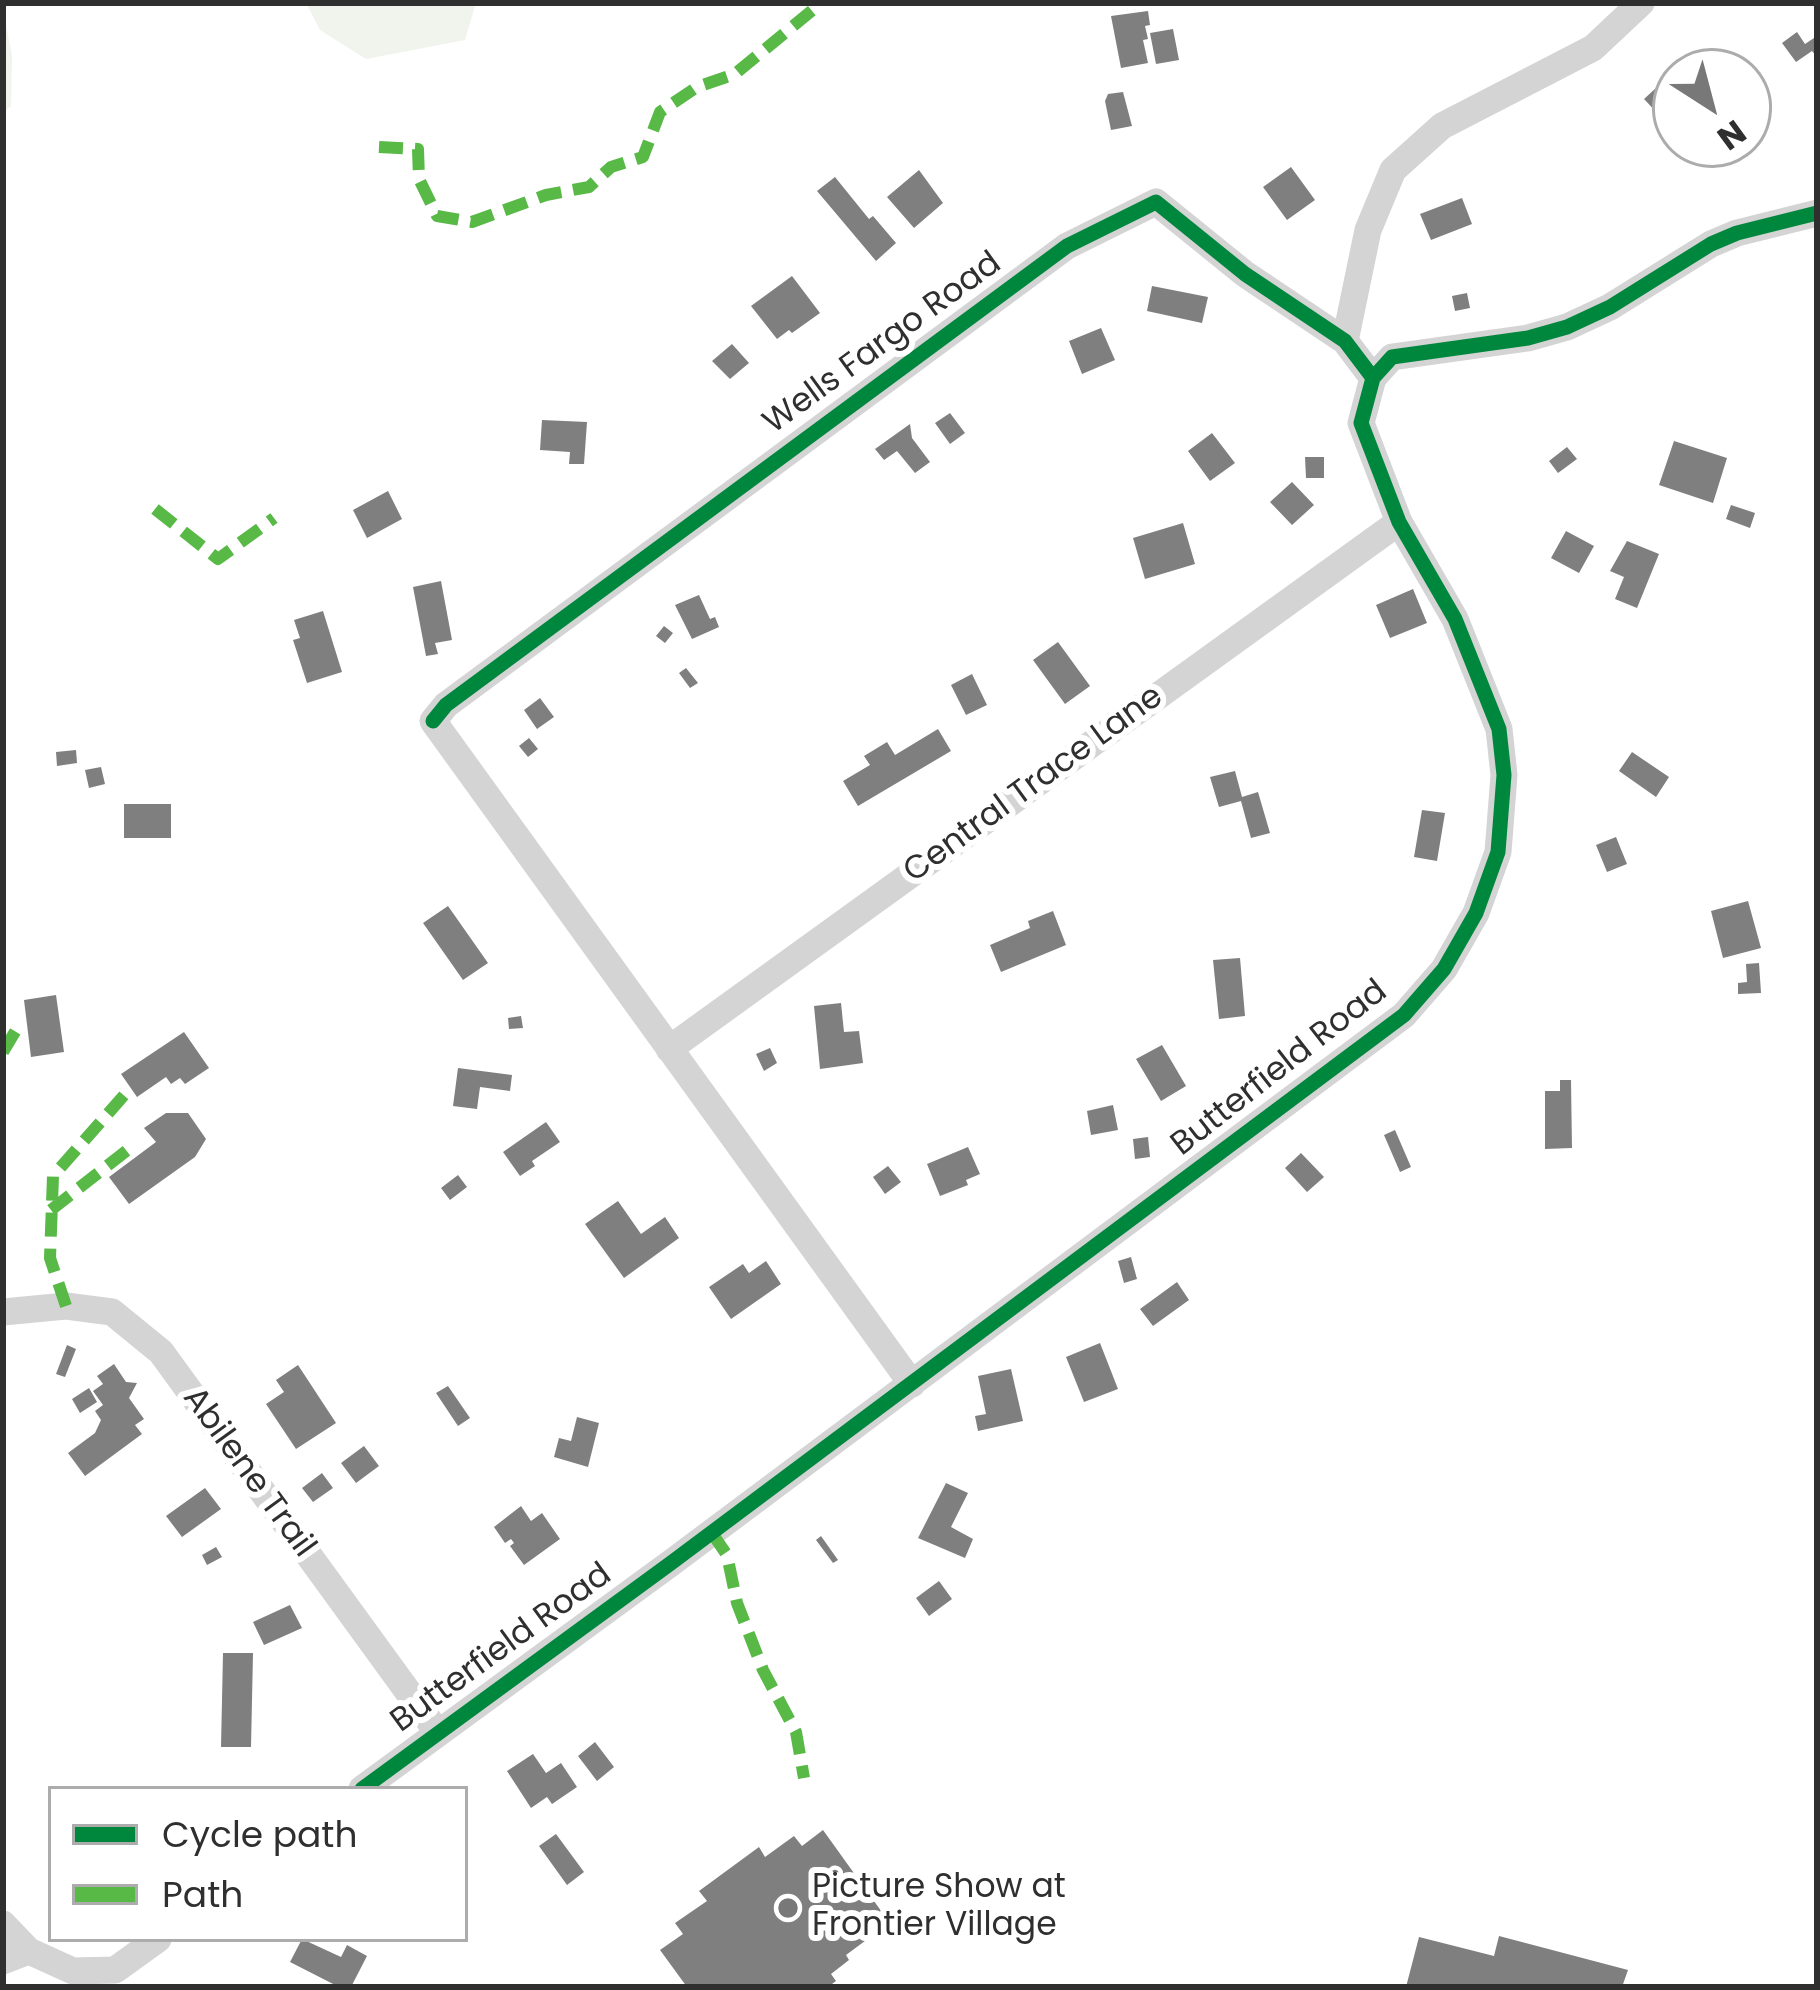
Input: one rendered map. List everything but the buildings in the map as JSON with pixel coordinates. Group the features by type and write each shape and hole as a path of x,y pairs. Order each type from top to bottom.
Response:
{"street":[{"path":"1345,341 1368,230 1393,170 1442,126 1592,48 1641,3"},
{"name":"Wells Fargo Road","path":"912,1384 433,721 446,705 1067,246 1156,202 1245,274 1345,341 1373,378"},
{"path":"1373,378 1392,357 1528,338 1567,327 1610,307 1711,244 1817,213"},
{"name":"Butterfield Road","path":"366,1786 1404,1015 1444,969 1467,931 1498,852 1504,775 1498,729 1455,619 1399,522 1361,423 1373,378"},
{"name":"Central Trace Lane","path":"669,1049 1399,522"},
{"name":"Abilene Trail","path":"3,1312 66,1306 112,1312 161,1352 438,1733"},
{"path":"3,1924 16,1956 73,1971 115,1970 154,1942"}],"shaded area":[{"path":"306,3 476,3 465,40 366,59 320,30"},
{"path":"3,10 12,55 11,106 3,113"}],"marked path":[{"path":"379,147 418,149 419,179 437,216 472,222 546,195 589,187 611,167 643,157 660,112 697,87 735,74 821,3"},
{"path":"155,509 218,559 274,518"},
{"path":"3,1052 19,1025"},
{"path":"66,1306 50,1258 53,1176 126,1093"},
{"path":"51,1210 135,1144"},
{"path":"712,1533 727,1555 737,1603 763,1670 796,1732 804,1778"}],"cycle path":[{"path":"433,721 446,705 1067,246 1156,202 1245,274 1345,341 1373,378"},
{"path":"366,1786 1404,1015 1444,969 1476,913 1498,852 1504,775 1499,729 1455,619 1399,522 1361,423 1373,378 1392,357 1528,338 1567,327 1610,307 1711,244 1817,213"}],"place":[{"name":"Picture Show at Frontier Village","path":"788,1908"}]}
